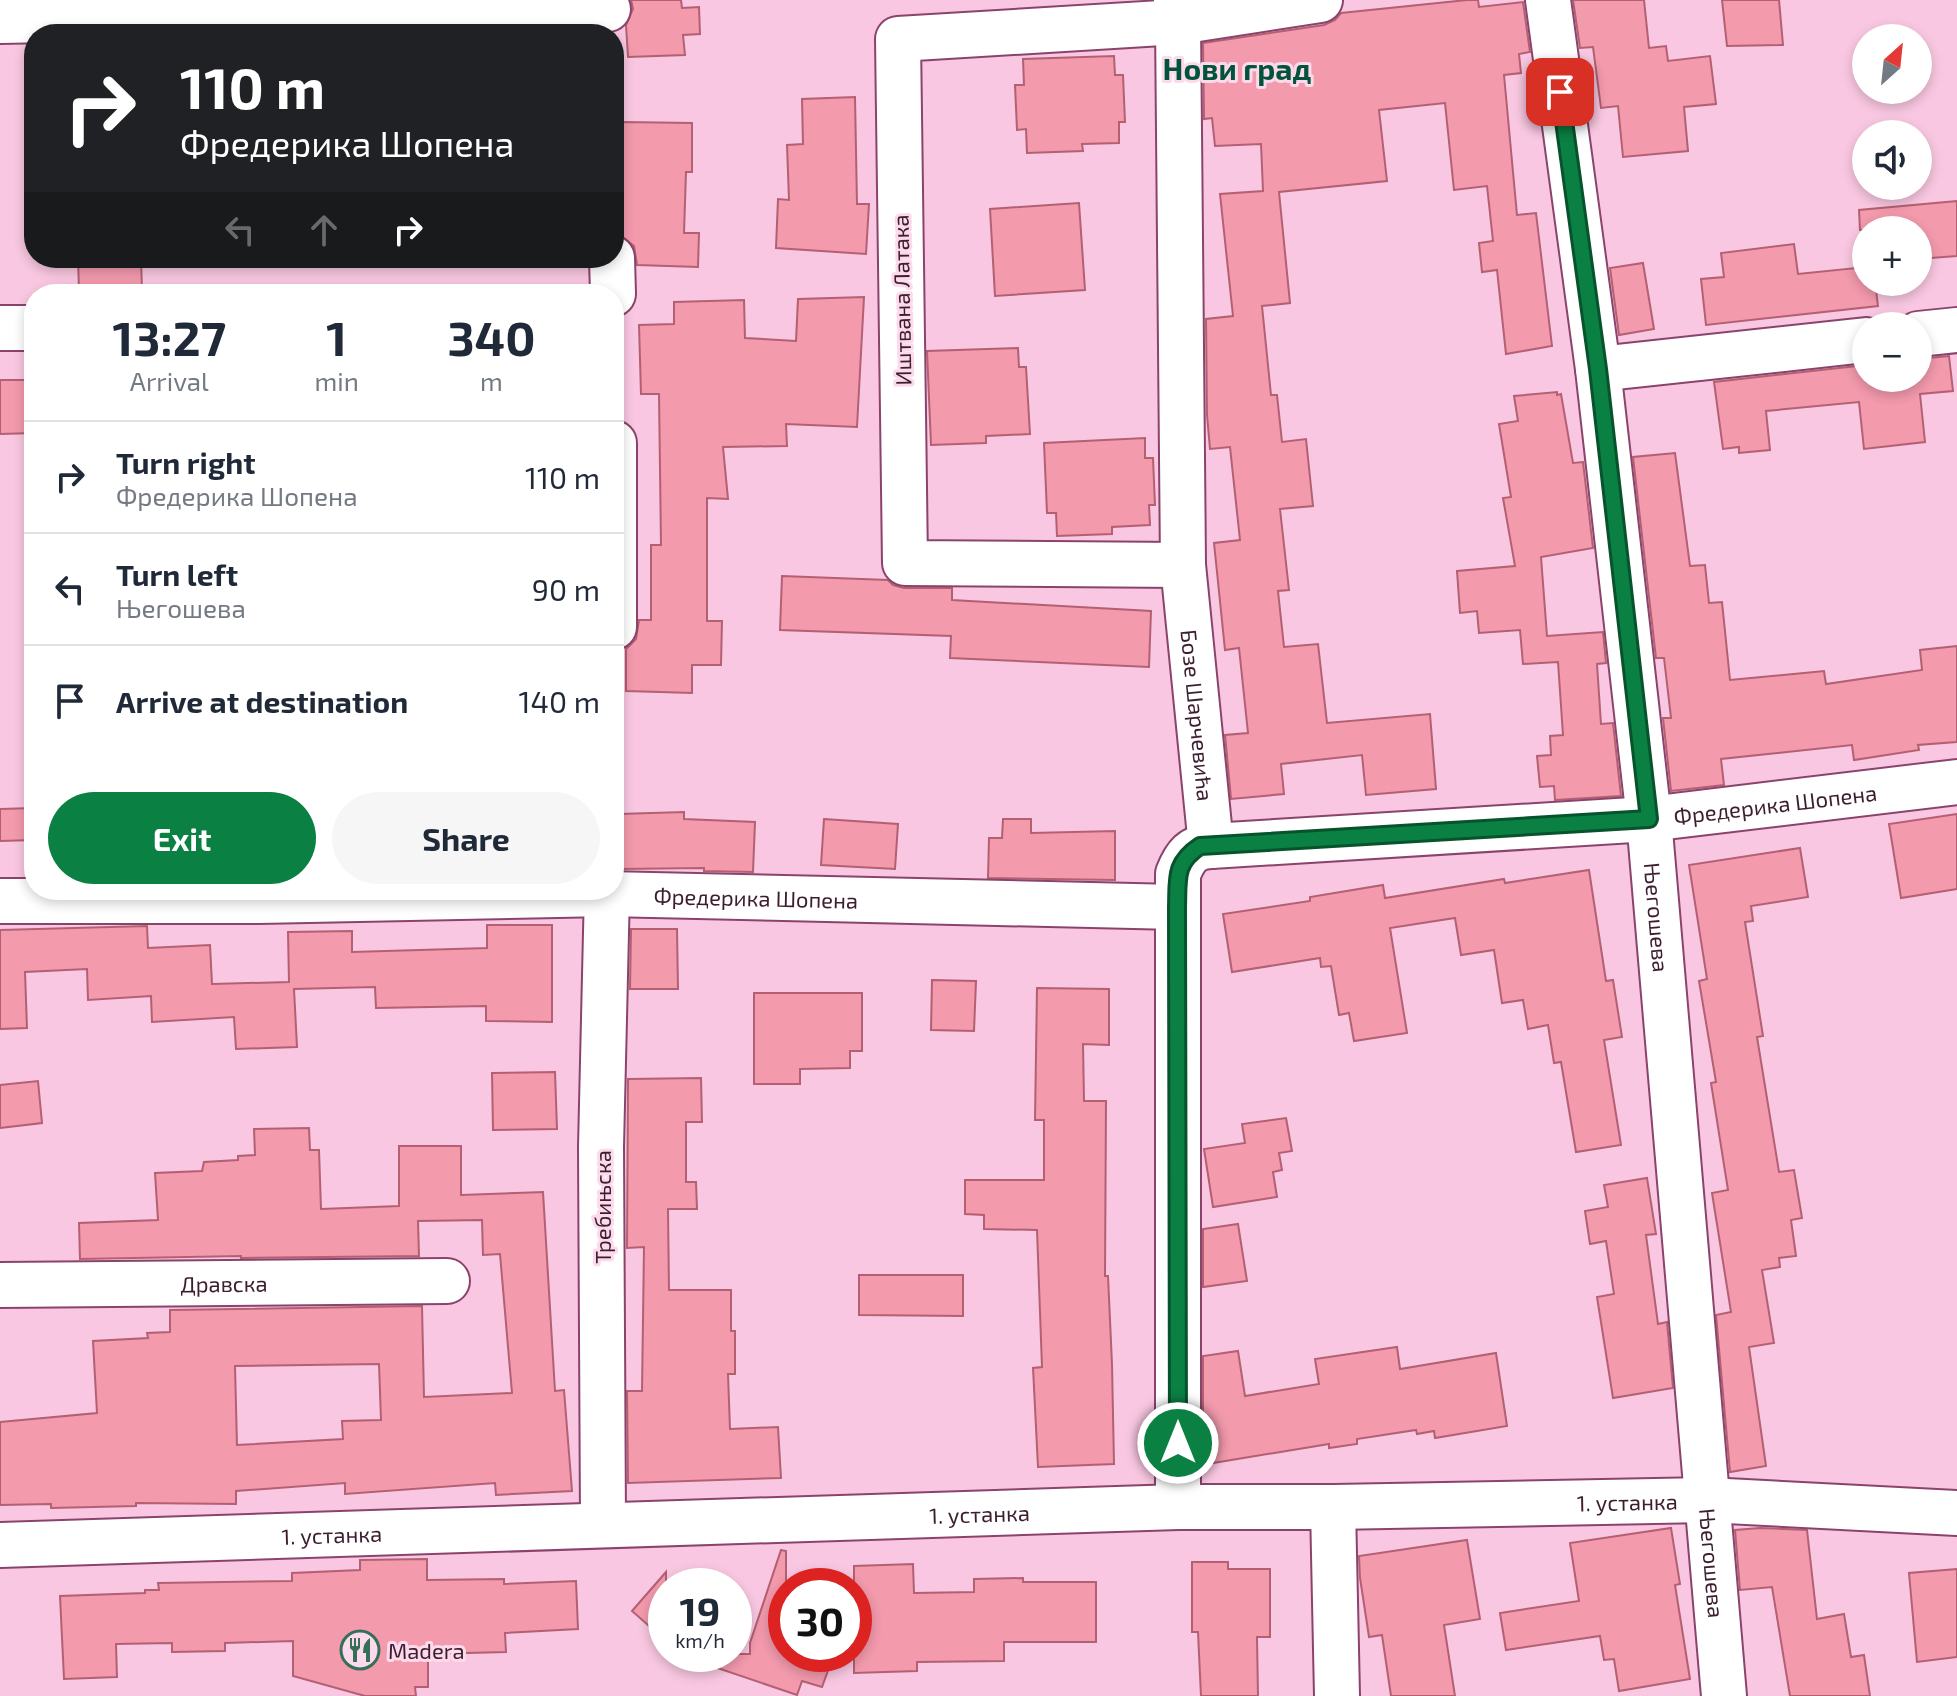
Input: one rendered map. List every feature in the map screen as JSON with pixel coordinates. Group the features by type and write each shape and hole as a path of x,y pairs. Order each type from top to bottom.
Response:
{"street":[{"path":"1177,11 1320,0"},
{"name":"Његошева","path":"1548,0 1598,369 1649,819 1724,1696"},
{"name":"Бозе Шарчевића","path":"1177,11 1183,565 1211,846"},
{"name":"Иштвана Латака","path":"1177,11 898,39 905,563 1183,565"},
{"path":"0,21 608,14"},
{"path":"0,328 24,328"},
{"path":"1932,333 1957,330"},
{"path":"1598,369 1852,342"},
{"name":"Фредерика Шопена","path":"1211,846 1649,819 1957,782"},
{"path":"1178,1507 1178,874 1185,856 1200,846 1211,846"},
{"name":"Фредерика Шопена","path":"624,892 1177,907"},
{"name":"Фредерика Шопена","path":"0,901 298,900"},
{"name":"Требињска","path":"603,1523 601,1147 607,900"},
{"name":"Дравска","path":"0,1285 447,1281"},
{"name":"1. устанка","path":"0,1545 603,1523 1178,1507 1707,1500 1957,1513"},
{"path":"1333,1507 1337,1696"}],"building":[{"path":"631,0 681,0 682,8 699,7 700,34 683,35 685,55 628,57 626,25 633,9"},
{"path":"1478,0 1479,7 1523,2 1530,52 1519,54 1521,73 1504,75 1517,215 1536,213 1552,346 1506,354 1497,270 1482,272 1479,243 1493,241 1487,186 1454,190 1445,103 1379,110 1387,181 1279,192 1290,303 1262,306 1271,395 1277,395 1282,442 1306,439 1313,506 1280,509 1289,590 1278,591 1284,647 1318,644 1327,723 1430,714 1436,789 1366,795 1362,755 1281,764 1284,794 1231,799 1225,735 1248,733 1239,648 1225,650 1214,543 1240,540 1230,447 1210,449 1206,319 1233,316 1220,194 1263,191 1261,144 1215,146 1212,118 1204,119 1203,43 1324,25 1341,13"},
{"path":"1573,0 1644,0 1649,48 1666,46 1668,61 1710,56 1716,104 1684,107 1688,151 1623,157 1618,106 1601,108 1593,47 1580,48"},
{"path":"1722,0 1779,0 1783,45 1727,46"},
{"path":"1114,56 1115,75 1123,75 1125,122 1119,122 1119,143 1082,144 1083,151 1027,153 1026,129 1017,130 1015,85 1024,85 1023,59"},
{"path":"855,97 857,204 869,204 866,254 776,248 778,199 789,200 787,145 803,144 802,99"},
{"path":"624,122 692,123 692,172 686,172 684,233 699,233 698,267 637,265 634,246 624,238"},
{"path":"1957,201 1957,256 1932,258 1932,216 1859,216 1859,210"},
{"path":"1079,203 1085,290 995,296 990,209"},
{"path":"1794,244 1798,274 1852,268 1852,296 1877,296 1878,306 1706,325 1701,279 1724,277 1721,253"},
{"path":"1643,263 1654,329 1619,335 1610,268"},
{"path":"78,268 141,268 142,284 79,284"},
{"path":"864,297 857,427 786,424 787,446 723,447 728,499 707,498 707,621 722,621 721,665 692,665 692,693 626,691 626,649 636,639 639,620 651,620 651,545 661,545 659,394 641,394 639,325 674,324 674,302 744,300 745,338 796,341 798,299"},
{"path":"1018,348 1019,367 1026,367 1030,434 986,436 986,443 931,445 927,351"},
{"path":"1949,356 1953,391 1920,394 1925,442 1864,449 1859,402 1766,411 1770,450 1739,453 1739,447 1723,449 1714,382 1852,367 1852,392 1932,392 1932,358"},
{"path":"0,380 24,380 24,433 0,434"},
{"path":"1557,392 1557,395 1561,394 1573,463 1583,462 1593,548 1541,557 1547,636 1603,632 1606,663 1597,664 1601,724 1613,723 1621,796 1555,800 1554,786 1540,787 1537,756 1551,755 1550,736 1563,735 1558,662 1523,664 1520,630 1479,633 1477,611 1460,613 1457,571 1515,566 1503,498 1511,497 1499,424 1518,421 1514,396"},
{"path":"1145,438 1145,458 1153,458 1155,505 1149,505 1150,525 1112,527 1112,534 1057,536 1056,513 1047,513 1044,443"},
{"path":"1675,453 1690,566 1705,565 1709,603 1722,602 1730,680 1824,671 1826,684 1922,670 1920,650 1957,646 1957,742 1918,745 1919,750 1854,760 1852,745 1721,759 1724,785 1671,791 1663,718 1671,718 1664,658 1656,658 1633,457"},
{"path":"782,576 888,580 904,588 952,588 952,600 1151,611 1149,667 950,658 951,636 780,630"},
{"path":"24,808 24,840 0,841 0,809"},
{"path":"684,812 684,819 755,822 753,872 704,871 704,868 624,869 624,814"},
{"path":"1957,814 1957,889 1901,898 1889,824"},
{"path":"824,819 898,824 895,869 821,865"},
{"path":"1003,819 1031,819 1031,833 1115,831 1115,880 988,878 989,838 1002,838"},
{"path":"1800,848 1808,897 1751,906 1753,921 1745,922 1763,1036 1757,1037 1779,1172 1794,1170 1802,1218 1791,1220 1796,1256 1779,1258 1780,1267 1762,1270 1774,1343 1749,1347 1766,1466 1730,1472 1716,1315 1731,1312 1712,1193 1728,1190 1711,1083 1716,1082 1699,981 1707,979 1689,865"},
{"path":"1589,870 1606,981 1613,980 1622,1037 1604,1040 1621,1145 1576,1152 1561,1062 1554,1063 1548,1025 1528,1029 1523,1000 1502,1003 1494,950 1461,955 1455,918 1390,928 1407,1033 1354,1041 1349,1013 1339,1015 1331,966 1321,967 1320,958 1232,972 1223,914 1310,901 1310,897 1383,885 1385,898 1504,879 1505,883"},
{"path":"487,925 552,925 552,1022 486,1021 486,1006 376,1008 375,987 294,989 297,1047 236,1049 234,1017 152,1022 151,996 88,1000 87,969 25,972 27,1028 0,1029 0,930 147,926 148,948 210,945 212,984 289,982 288,932 352,931 352,952 487,948"},
{"path":"631,929 677,929 678,989 630,989"},
{"path":"932,980 976,981 974,1031 931,1030"},
{"path":"1037,988 1109,989 1109,1045 1083,1044 1084,1101 1106,1101 1105,1276 1108,1276 1114,1464 1038,1467 1033,1368 1042,1367 1037,1230 984,1229 984,1215 965,1214 965,1180 1044,1180 1044,1120 1035,1120"},
{"path":"754,993 862,993 862,1051 850,1051 850,1068 800,1069 800,1084 754,1084"},
{"path":"555,1072 557,1129 493,1130 492,1073"},
{"path":"701,1078 702,1122 686,1122 686,1182 696,1182 697,1209 668,1209 669,1290 731,1290 735,1374 728,1374 730,1429 778,1427 781,1478 628,1483 627,1391 642,1391 644,1247 627,1248 628,1079"},
{"path":"38,1081 42,1123 0,1128 0,1085"},
{"path":"1286,1118 1292,1151 1279,1153 1282,1170 1273,1172 1277,1197 1213,1207 1204,1149 1245,1143 1242,1124"},
{"path":"309,1128 310,1150 319,1150 321,1209 399,1206 399,1146 461,1146 461,1195 543,1192 555,1391 564,1390 572,1491 496,1495 495,1483 345,1494 345,1483 236,1491 236,1504 136,1503 136,1506 51,1508 51,1504 0,1505 0,1422 97,1413 93,1341 148,1338 147,1333 170,1332 170,1310 422,1306 424,1397 512,1393 500,1254 483,1255 482,1220 418,1221 419,1256 80,1259 79,1223 158,1220 155,1173 202,1171 204,1162 238,1160 238,1156 255,1155 254,1129","holes":["379,1364 381,1420 342,1421 343,1439 237,1445 235,1366"]},
{"path":"1647,1178 1656,1234 1646,1235 1658,1324 1667,1322 1673,1388 1613,1398 1597,1297 1614,1294 1606,1241 1590,1244 1585,1211 1608,1207 1604,1185"},
{"path":"1238,1224 1247,1281 1203,1287 1203,1229"},
{"path":"859,1275 963,1275 963,1316 859,1315"},
{"path":"1397,1347 1400,1369 1496,1353 1507,1426 1435,1438 1434,1431 1417,1434 1416,1430 1357,1439 1357,1444 1329,1448 1329,1444 1213,1463 1206,1422 1203,1422 1203,1356 1238,1351 1245,1396 1319,1384 1315,1359"},
{"path":"1671,1528 1680,1584 1675,1585 1690,1679 1619,1691 1614,1659 1604,1660 1600,1636 1506,1650 1500,1613 1579,1601 1570,1543"},
{"path":"1735,1530 1807,1530 1817,1619 1844,1614 1851,1657 1864,1655 1870,1696 1790,1696 1772,1587 1740,1590"},
{"path":"1467,1540 1480,1619 1444,1625 1455,1696 1391,1696 1382,1635 1369,1637 1359,1556"},
{"path":"781,1550 786,1551 786,1568 775,1568"},
{"path":"427,1559 427,1580 504,1579 504,1584 576,1581 578,1629 505,1633 506,1652 428,1654 428,1687 415,1687 416,1696 365,1696 293,1676 293,1641 225,1643 225,1651 172,1652 172,1643 116,1644 117,1677 64,1679 60,1596 145,1593 145,1590 159,1590 158,1583 292,1581 292,1573 360,1570 360,1560"},
{"path":"1192,1562 1228,1562 1228,1569 1270,1569 1270,1637 1257,1637 1258,1696 1201,1696 1198,1632 1192,1632"},
{"path":"913,1564 914,1593 974,1592 974,1579 1096,1582 1096,1642 1004,1642 1004,1661 917,1662 917,1671 854,1673 872,1672 872,1568 854,1566"},
{"path":"1957,1569 1957,1657 1917,1662 1909,1573"},
{"path":"768,1589 768,1672 827,1672 822,1687 802,1681 797,1695 729,1672 752,1672 752,1637"},
{"path":"648,1593 648,1625 632,1611"}],"place":[{"name":"Madera","path":"360,1650"}],"district":[{"name":"Нови град","path":"1237,68"}],"route":[{"path":"1178,1443 1177,907 1178,874 1185,856 1200,846 1649,819 1598,369 1560,92"}]}
